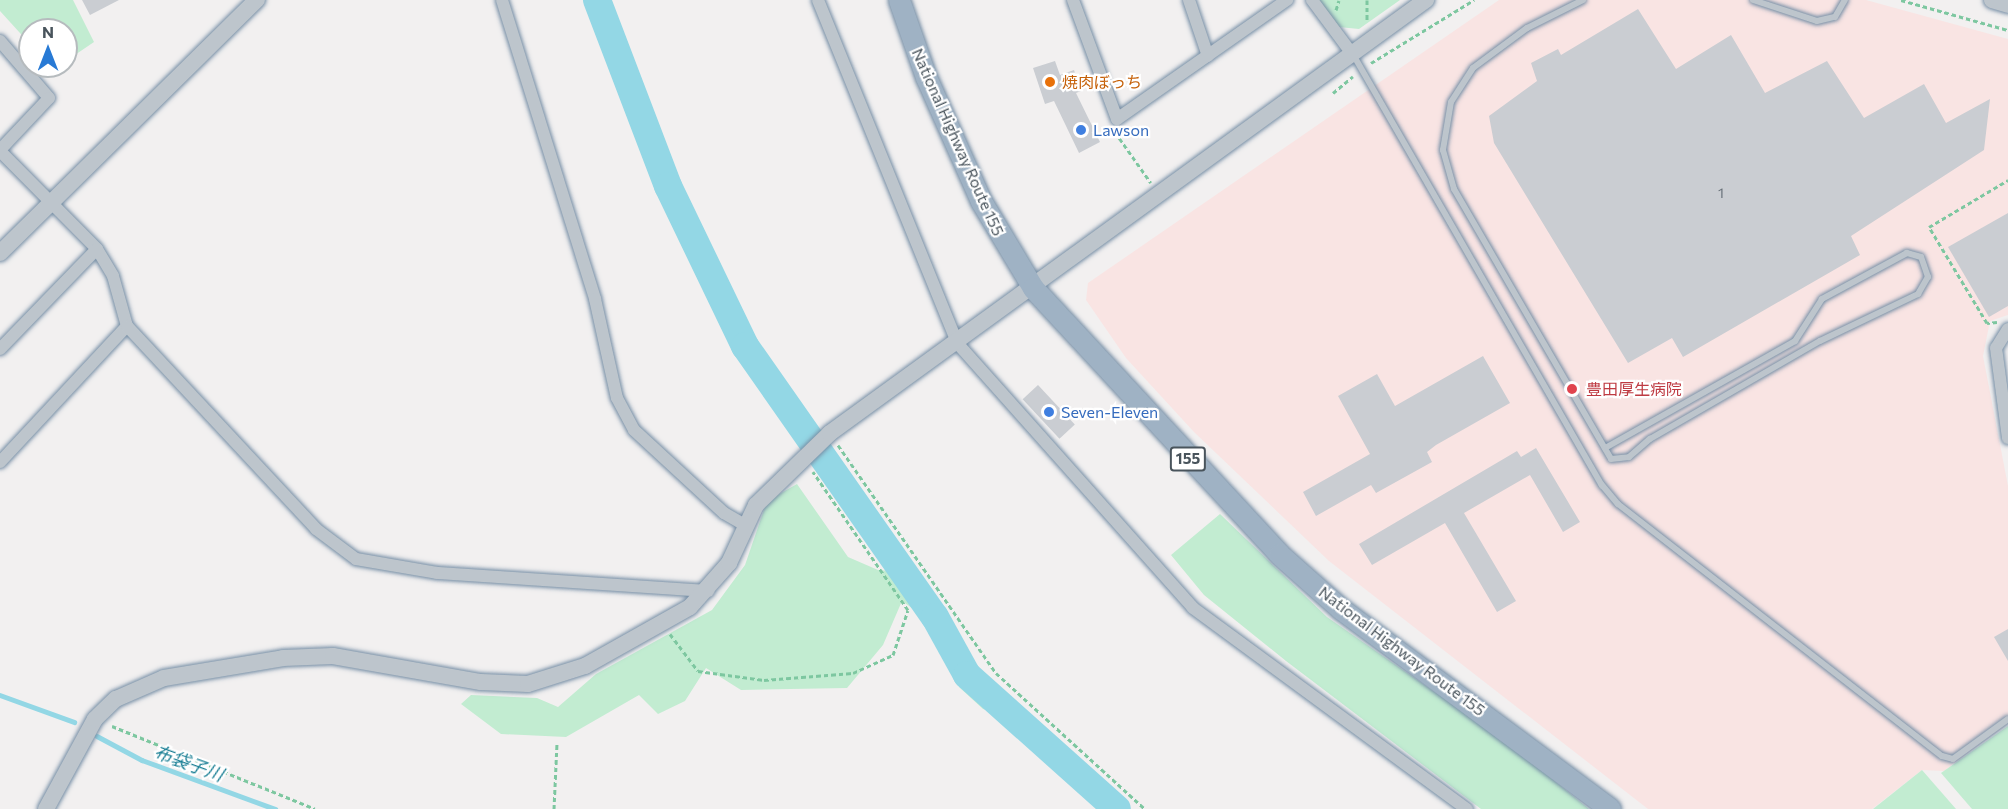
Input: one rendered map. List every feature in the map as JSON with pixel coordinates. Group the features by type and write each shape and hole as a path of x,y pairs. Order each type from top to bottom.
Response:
{"highway":[{"name":"National Highway Route 155","path":"899,0 926,77 981,201 1032,288 1279,554 1341,609 1610,809"}],"street":[{"path":"0,253 257,0"},
{"path":"502,0 595,299 617,398 634,430 724,513 745,525"},
{"path":"818,0 958,344 1193,608 1467,809"},
{"path":"1073,0 1117,119 1287,0"},
{"path":"1189,0 1208,56"},
{"path":"1312,0 1357,62"},
{"path":"46,809 95,719 138,686 192,671 283,658 333,656 481,682 528,684 576,670 662,623 708,591 729,563 745,525 772,485 830,434 958,344 1159,193 1357,62 1426,0"},
{"path":"1992,0 2008,5"},
{"path":"0,41 49,98 0,150 53,201 97,249 113,276 127,326 316,529 356,560 437,573 708,591"},
{"path":"0,349 97,249"},
{"path":"0,462 127,326"},
{"path":"2008,329 1996,348 2008,438"}],"lane":[{"path":"1583,0 1527,28 1473,68 1451,102 1443,150 1454,189 1605,448 1616,461 1629,457 1650,439 1820,341 1918,294 1928,277 1921,257 1907,253 1822,299 1795,341 1605,448"},
{"path":"1753,0 1817,21 1835,17 1845,0"},
{"path":"1357,62 1602,485 1618,504 1942,756 1953,759 2008,719"}],"path":[{"path":"1333,93 1357,62 1474,0"},
{"path":"1901,0 2008,30"},
{"path":"1117,119 1115,135 1159,193"},
{"path":"2008,180 1929,227 1987,323 2008,320"},
{"path":"830,434 996,673 1145,809"},
{"path":"662,623 698,671 764,680 831,675 853,673 893,656 908,610 803,457"},
{"path":"95,719 315,809"},
{"path":"554,809 557,743"}],"shaded area":[{"name":"豊田厚生病院","path":"1499,0 1866,0 2008,39 2008,315 1990,321 1983,356 2008,486 2008,724 1944,771 1922,770 1872,809 1648,809 1329,561 1194,432 1126,358 1086,300 1088,283"}],"green space":[{"path":"0,0 73,0 94,42 78,53 78,18 18,18 18,31 0,11"},
{"path":"1318,0 1400,0 1359,29 1339,27"},
{"path":"797,484 848,557 878,570 904,572 926,585 978,667 1124,809 1098,809 1077,772 1017,717 983,709 959,687 965,660 943,630 902,601 883,645 847,688 741,690 706,668 685,701 658,714 639,695 566,737 501,734 461,704 471,695 537,698 558,707 596,674 712,610 745,565 767,501"},
{"path":"1220,514 1327,617 1509,744 1589,809 1481,809 1286,661 1204,595 1171,555"},
{"path":"2008,726 2008,809 1972,809 1941,773"},
{"path":"1922,770 1956,809 1873,809"}],"building":[{"path":"82,0 119,0 90,15"},
{"name":"豊田厚生病院","path":"1638,9 1676,69 1731,35 1765,93 1827,61 1864,118 1924,84 1946,123 1990,99 1984,150 1851,236 1860,255 1683,357 1672,338 1628,363 1494,143 1489,116 1537,81 1531,63 1558,49 1561,55"},
{"path":"1055,61 1060,75 1074,70 1081,91 1076,93 1100,142 1079,153 1054,101 1045,104 1033,68"},
{"path":"2008,213 2008,306 1989,317 1948,247"},
{"path":"1483,356 1510,403 1436,445 1427,452 1432,462 1376,493 1371,485 1316,516 1303,492 1370,454 1338,396 1377,374 1395,406"},
{"name":"Seven-Eleven","path":"1038,385 1075,424 1059,439 1023,399"},
{"path":"1536,448 1580,522 1563,532 1530,475 1464,513 1516,601 1497,612 1445,523 1372,565 1359,544 1517,451 1521,457"},
{"path":"2008,629 2008,661 1994,637"}],"waterway":[{"path":"597,0 668,186 745,346 935,617 967,675 1117,809"},
{"name":"布袋子川","path":"0,695 74,722"},
{"name":"布袋子川","path":"97,736 142,760 275,809"}],"place":[{"name":"焼肉ぼっち","path":"1050,82"},
{"name":"Lawson","path":"1081,130"},
{"name":"豊田厚生病院","path":"1572,389"},
{"name":"Seven-Eleven","path":"1049,412"}]}
